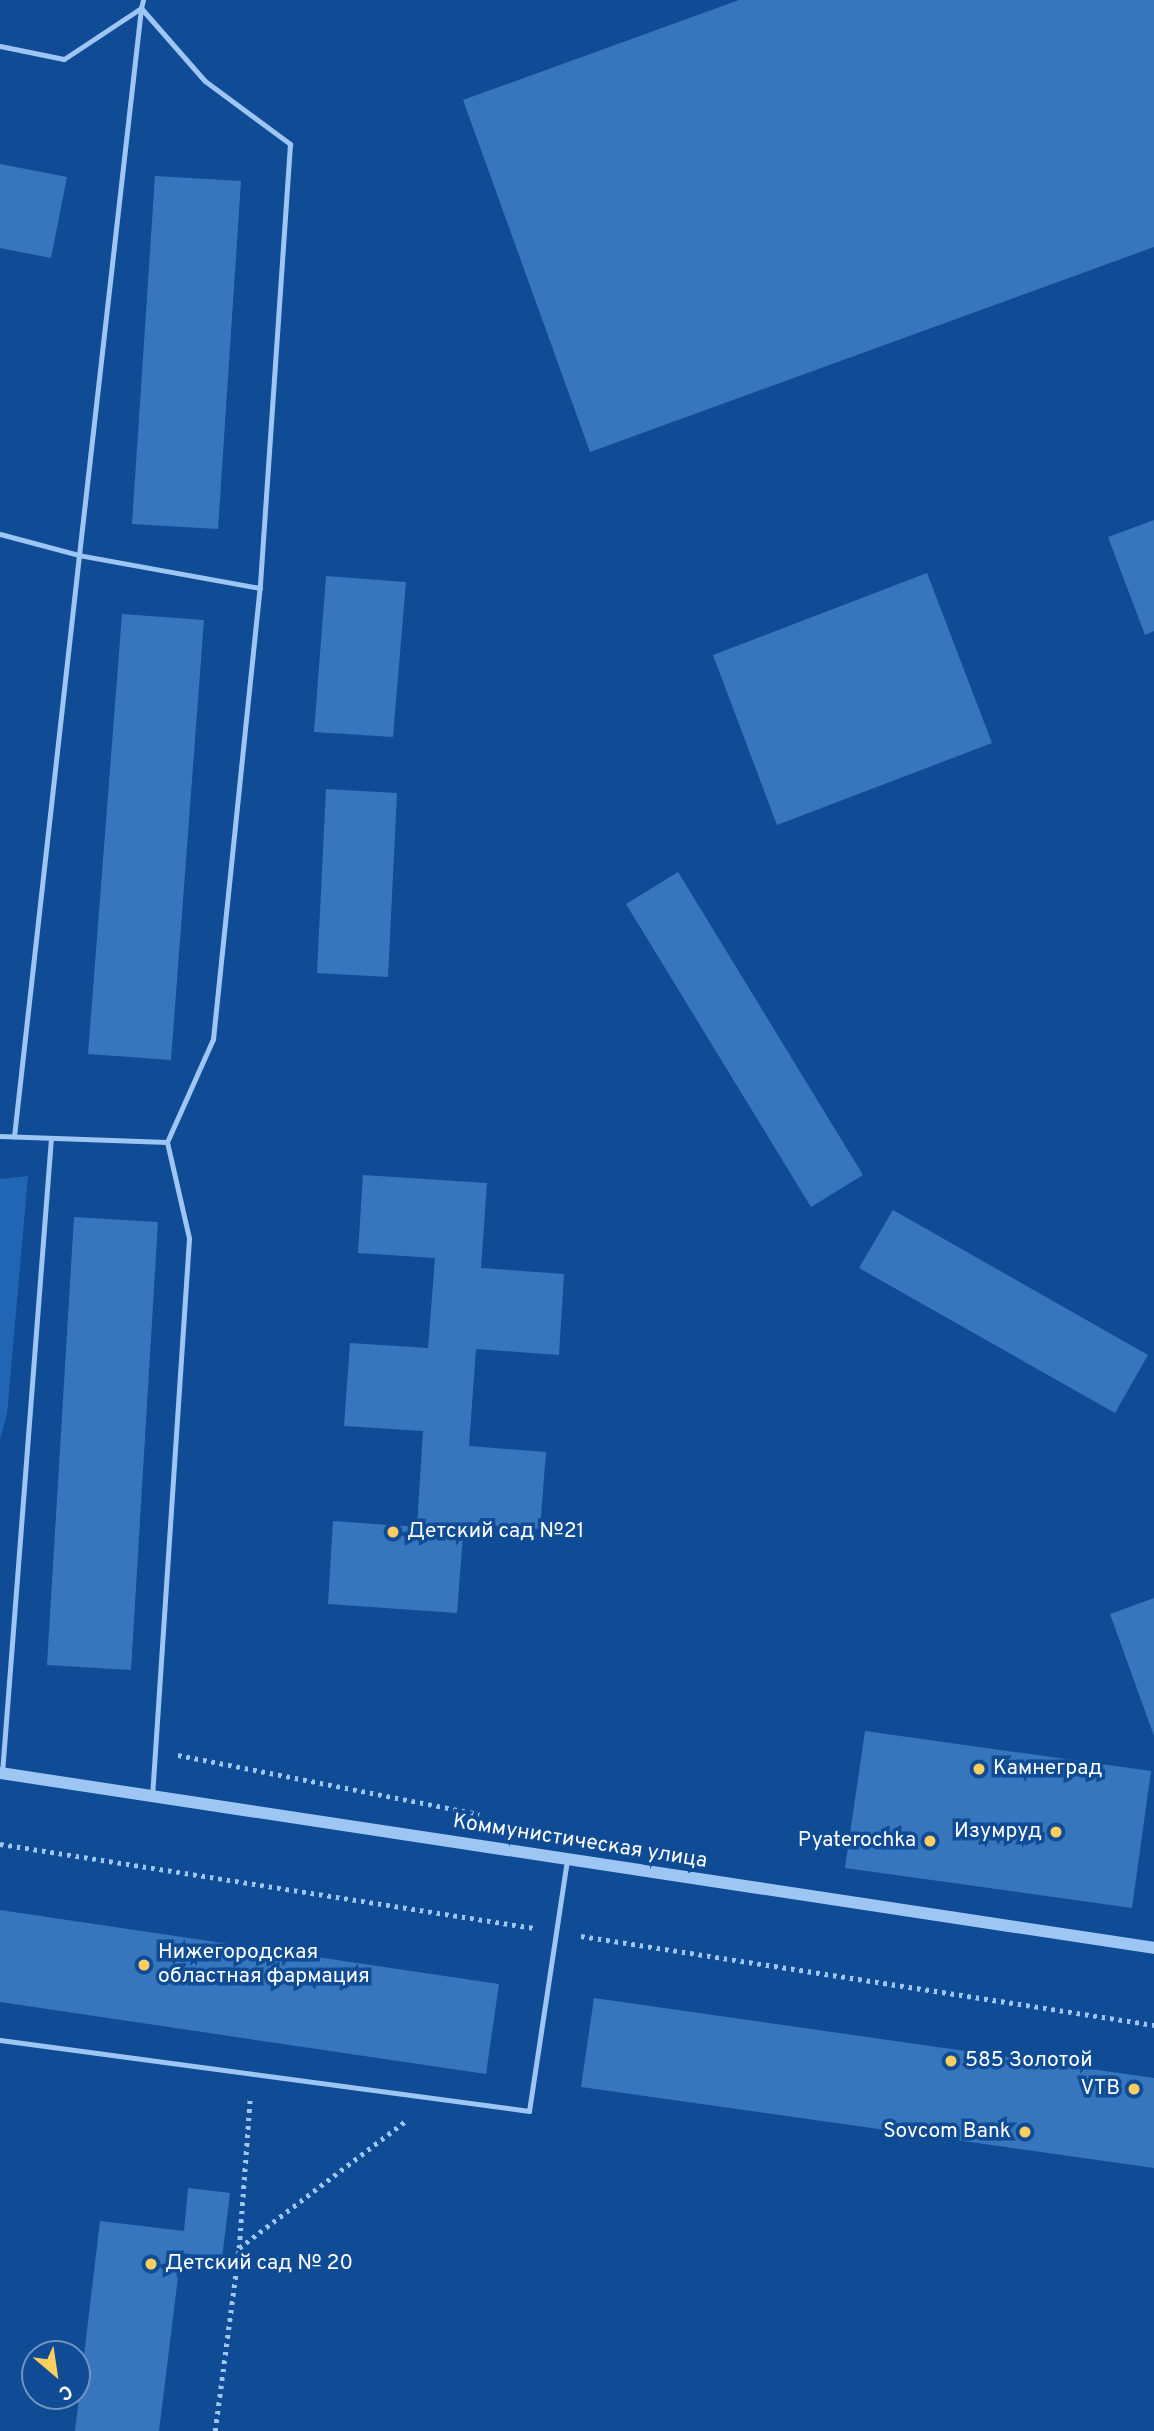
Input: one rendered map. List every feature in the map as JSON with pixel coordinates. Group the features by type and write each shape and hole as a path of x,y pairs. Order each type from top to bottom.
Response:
{"street":[{"name":"Коммунистическая улица","path":"1,1773 1154,1948"}],"lane":[{"path":"14,1136 143,0"},
{"path":"0,46 64,59 141,8"},
{"path":"141,8 205,81 290,144 260,588 213,1039 167,1142 189,1238 152,1798"},
{"path":"0,534 79,555 260,588"},
{"path":"0,1136 167,1142"},
{"path":"1,1773 51,1138"},
{"path":"0,2040 529,2111 567,1860"}],"path":[{"path":"215,2431 240,2248 252,2074"},
{"path":"240,2248 435,2098"}],"shaded area":[{"path":"28,1176 7,1414 0,1439 0,1179"}],"building":[{"path":"739,0 1154,0 1154,247 590,452 463,100"},
{"path":"0,164 67,177 51,258 0,248"},
{"path":"155,176 241,181 218,529 132,524"},
{"path":"1154,520 1154,631 1145,635 1108,537"},
{"path":"927,573 992,743 777,825 713,655"},
{"path":"326,576 406,582 393,737 314,732"},
{"path":"122,614 204,620 171,1060 88,1054"},
{"path":"326,789 397,793 388,977 317,973"},
{"path":"678,872 863,1175 811,1207 626,904"},
{"path":"363,1175 487,1183 481,1268 564,1274 559,1355 476,1349 469,1446 546,1452 540,1529 464,1524 457,1613 328,1604 333,1521 417,1527 423,1431 344,1426 350,1343 428,1348 435,1258 358,1253"},
{"path":"893,1210 1148,1355 1115,1413 859,1268"},
{"path":"74,1217 158,1222 131,1670 47,1665"},
{"path":"1154,1598 1154,1736 1110,1614"},
{"path":"865,1731 1151,1771 1132,1908 845,1868"},
{"path":"0,1910 499,1984 486,2074 0,2002"},
{"path":"594,1998 1154,2078 1154,2168 581,2087"},
{"path":"188,2188 230,2193 222,2258 181,2253 159,2431 75,2431 78,2410 91,2410 91,2340 86,2340 100,2221 184,2231"}],"place":[{"name":"Детский сад №21","path":"393,1532"},
{"name":"Камнеград","path":"979,1769"},
{"name":"Изумруд","path":"1056,1832"},
{"name":"Pyaterochka","path":"930,1841"},
{"name":"Нижегородская областная фармация","path":"144,1965"},
{"name":"585 Золотой","path":"951,2061"},
{"name":"VTB","path":"1134,2089"},
{"name":"Sovcom Bank","path":"1025,2132"},
{"name":"Детский сад № 20","path":"151,2264"}]}
